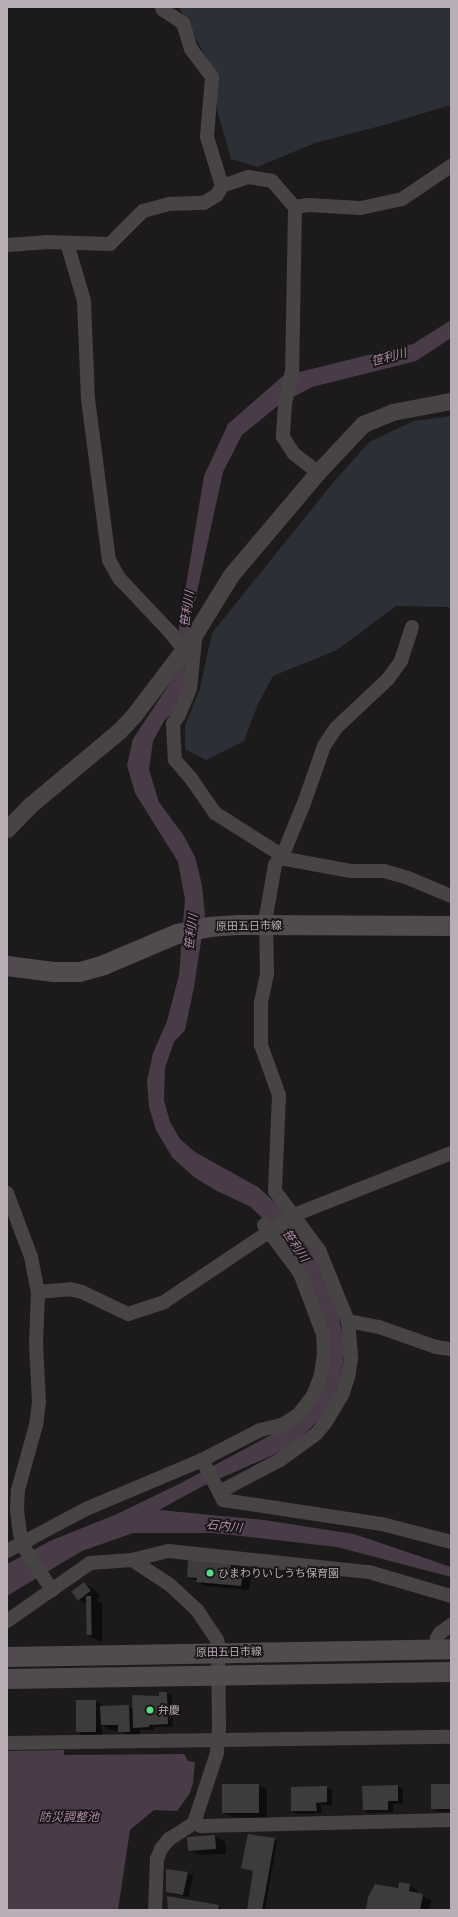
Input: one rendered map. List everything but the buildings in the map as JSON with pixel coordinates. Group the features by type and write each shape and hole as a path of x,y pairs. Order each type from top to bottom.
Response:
{"main road":[{"name":"原田五日市線","path":"7,966 54,972 80,972 104,965 146,946 182,933 204,928 241,925 451,926"},
{"name":"原田五日市線","path":"7,1657 444,1649"},
{"name":"原田五日市線","path":"7,1679 451,1672"}],"street":[{"path":"162,7 163,10 182,23 191,49 212,76 207,137 222,186"},
{"path":"295,207 308,205 361,208 402,199 451,166"},
{"path":"7,245 46,242 110,244 143,211 169,204 204,203 218,195 222,186 228,182 248,177 272,181 295,207 292,372 285,405 283,436 294,454 318,472"},
{"path":"67,243 84,301 88,399 109,560 119,578 171,633 190,639"},
{"path":"7,829 29,806 119,731 134,715 170,668 231,575 318,472 363,424 392,412 451,401"},
{"path":"218,1491 280,1460 316,1434 325,1423 342,1395 348,1377 351,1359 348,1321 319,1250 275,1191 279,1095 261,1045 261,1003 267,974 266,916 275,865 280,858 304,803 324,746 336,728 388,679 401,661 412,627"},
{"path":"190,639 190,689 179,715 173,724 175,760 190,778 215,814 278,853 280,858"},
{"path":"280,858 351,871 384,871 408,878 451,896"},
{"path":"38,1292 70,1289 82,1292 128,1314 164,1302 268,1228 293,1216 451,1153"},
{"path":"7,1193 31,1257 38,1292 36,1343 39,1402 36,1425 18,1490 17,1510 22,1544 50,1586"},
{"path":"7,1551 86,1509 203,1462 260,1430 282,1425 298,1416 313,1396 321,1375 324,1353 323,1334 300,1273 268,1228"},
{"path":"348,1321 379,1327 436,1347 451,1349"},
{"path":"203,1462 223,1500 382,1524 451,1542"},
{"path":"7,1621 50,1586 90,1563 132,1560 168,1551 362,1572 451,1596"},
{"path":"132,1560 170,1585 197,1610 217,1640 218,1652 219,1740 214,1765 194,1823 169,1839 161,1849 157,1859 156,1910"},
{"path":"444,1649 437,1638 440,1633 451,1624"},
{"path":"7,1743 451,1737"},
{"path":"194,1823 201,1826 451,1820"}],"shaded area":[{"path":"179,7 451,7 451,105 384,125 315,143 257,167 231,159 217,110 217,78"},
{"path":"451,416 451,610 448,607 396,606 337,650 273,676 258,704 244,741 206,760 185,749 185,726 200,688 212,633 332,484 369,442 414,421"}],"water":[{"path":"451,320 451,338 416,361 312,387 280,404 242,435 223,472 190,624 183,696 179,707 164,721 153,741 149,770 159,802 184,836 195,857 202,885 205,915 194,987 185,1030 174,1042 165,1068 164,1100 170,1122 180,1139 195,1152 258,1187 283,1210 315,1256 337,1307 345,1348 340,1387 321,1418 289,1448 203,1486 159,1510 264,1520 354,1534 451,1567 451,1577 337,1547 214,1533 133,1533 82,1551 7,1596 7,1564 50,1541 117,1514 181,1483 288,1426 328,1355 277,1233 251,1207 215,1190 194,1177 172,1157 156,1130 149,1107 147,1081 153,1053 167,1021 179,975 185,899 178,862 135,793 127,765 133,739 170,683 204,476 228,424 283,376 413,344"},
{"name":"防災調整池","path":"64,1750 64,1755 184,1754 188,1761 195,1762 193,1783 190,1793 177,1811 154,1810 130,1830 118,1910 7,1910 7,1751"}],"place":[{"name":"ひまわりいしうち保育園","path":"210,1573"},
{"name":"弁慶","path":"150,1710"}],"water label":[{"name":"笹利川","path":"389,358"},
{"name":"笹利川","path":"188,609"},
{"name":"笹利川","path":"192,932"},
{"name":"笹利川","path":"295,1246"},
{"name":"石内川","path":"224,1527"}]}
